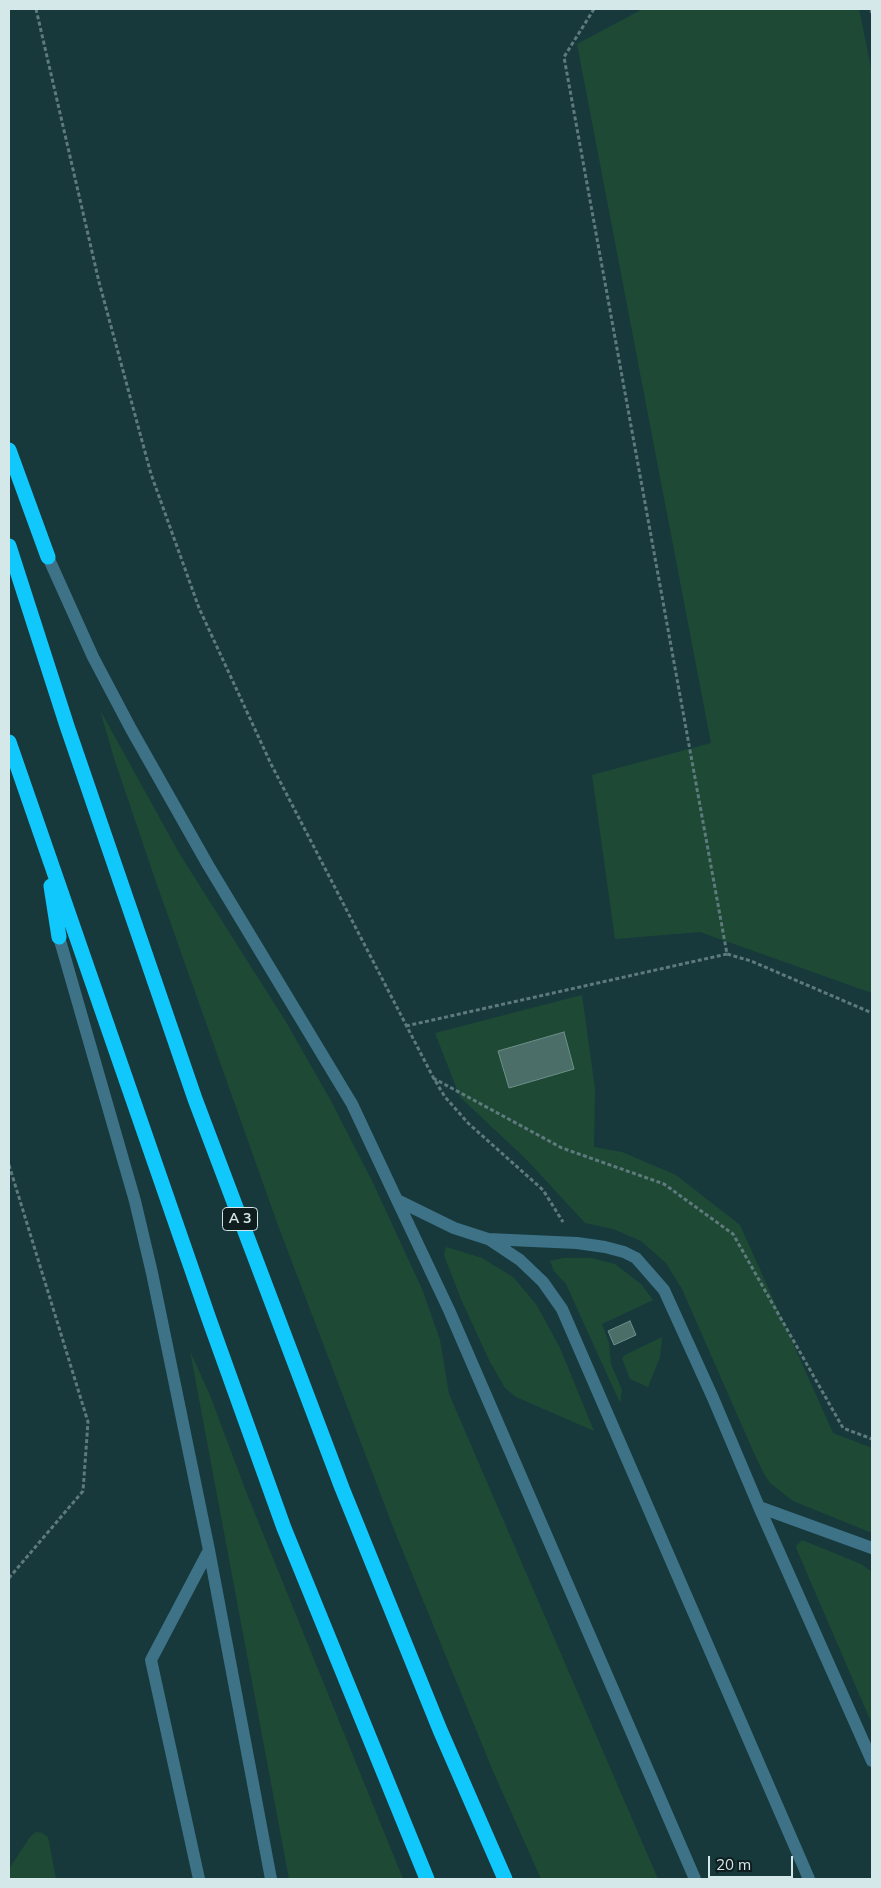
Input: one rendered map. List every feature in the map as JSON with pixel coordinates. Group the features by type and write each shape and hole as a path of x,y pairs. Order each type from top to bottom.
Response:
{"highway":[{"path":"9,450 48,557"},
{"name":"A 3","path":"9,546 67,726 195,1099 342,1488 440,1730 504,1879"},
{"path":"9,742 208,1319 284,1528 427,1879"},
{"path":"44,846 59,938"}],"lane":[{"path":"48,557 94,657 136,737 208,865 352,1104 449,1310 696,1879"},
{"path":"59,938 137,1210 152,1274 209,1550 271,1879"},
{"path":"398,1200 454,1228 488,1239 520,1260 543,1282 562,1309 809,1879"},
{"path":"488,1239 577,1243 624,1252 636,1258 664,1290 872,1761"},
{"path":"759,1507 872,1548"},
{"path":"198,1879 151,1660 209,1550"}],"path":[{"path":"36,9 98,282 151,474 199,608 271,764 433,1077 445,1097 468,1123 543,1190 577,1243"},
{"path":"594,9 564,57 727,954"},
{"path":"871,9 872,15"},
{"path":"406,1026 727,954 751,961 872,1013"},
{"path":"433,1077 562,1148 664,1184 733,1234 843,1428 872,1439"},
{"path":"9,1165 88,1422 84,1491 9,1578"}],"green space":[{"path":"643,9 859,9 872,73 872,993 700,932 615,939 592,775 711,743 577,44"},
{"path":"100,710 179,853 286,1022 331,1101 372,1181 422,1289 440,1340 449,1394 658,1879 541,1879 493,1771 395,1532 279,1228 156,882 114,758"},
{"path":"582,995 595,1089 594,1147 622,1152 676,1175 740,1225 833,1433 872,1448 872,1533 793,1501 770,1483 754,1453 682,1289 666,1263 641,1241 613,1229 585,1223 528,1161 460,1097 435,1033"},
{"path":"446,1247 482,1258 513,1277 536,1304 560,1348 594,1431 516,1397 505,1388 489,1360 461,1299 444,1255"},
{"path":"563,1258 591,1258 615,1264 641,1284 653,1300 602,1324 609,1343 611,1364 622,1390 620,1403 566,1284 554,1271 550,1261"},
{"path":"662,1337 660,1357 648,1387 630,1379 622,1358"},
{"path":"190,1351 211,1398 247,1494 403,1879 289,1879"},
{"path":"802,1540 861,1564 872,1572 872,1724 797,1550 796,1546"},
{"path":"36,1832 48,1837 56,1879 9,1879 9,1869 30,1837"}],"building":[{"path":"564,1032 574,1069 509,1088 498,1051"},
{"path":"630,1321 636,1335 614,1345 608,1331"}]}
